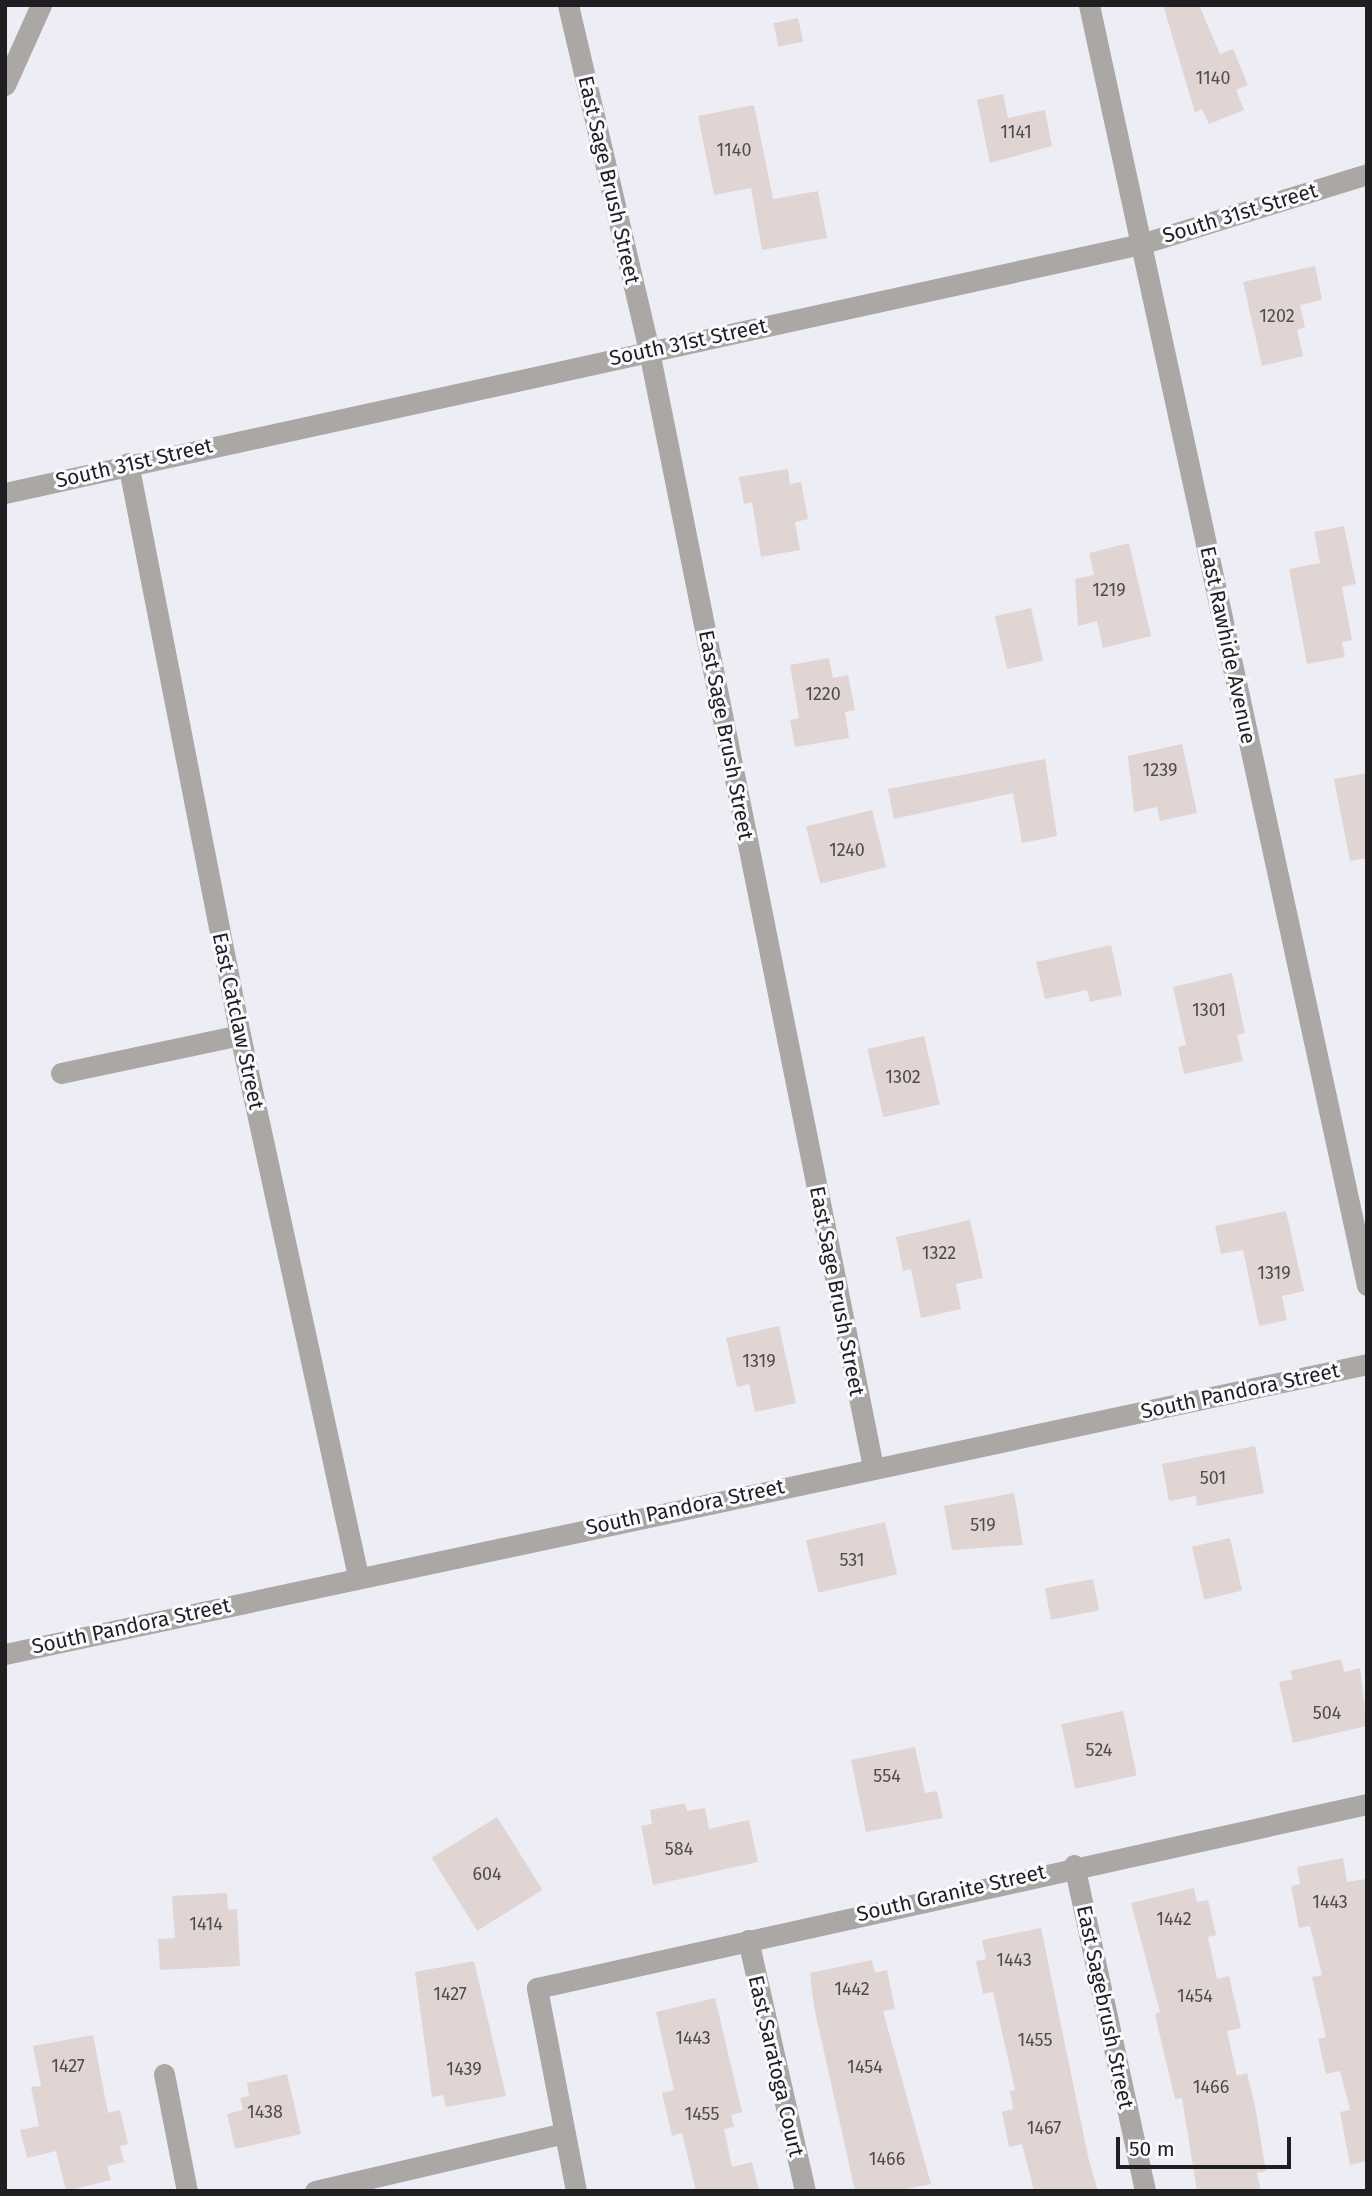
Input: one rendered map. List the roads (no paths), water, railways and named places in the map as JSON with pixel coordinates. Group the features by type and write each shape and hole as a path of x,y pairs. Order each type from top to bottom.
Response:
{"street":[{"path":"5,85 41,5"},
{"name":"East Sage Brush Street","path":"568,5 649,351 873,1467"},
{"name":"East Rawhide Avenue","path":"1090,5 1367,1285"},
{"name":"South 31st Street","path":"5,493 128,463 1141,244 1367,174"},
{"name":"East Catclaw Street","path":"128,463 240,1035 358,1576"},
{"path":"61,1073 240,1035"},
{"name":"South Pandora Street","path":"5,1654 358,1576 1367,1364"},
{"name":"South Granite Street","path":"564,2133 537,1988 1074,1865 1367,1804"},
{"name":"East Sagebrush Street","path":"1074,1865 1145,2191"},
{"name":"East Saratoga Court","path":"748,1940 805,2191"},
{"path":"164,2074 187,2191"},
{"path":"316,2191 564,2133 576,2191"}]}
